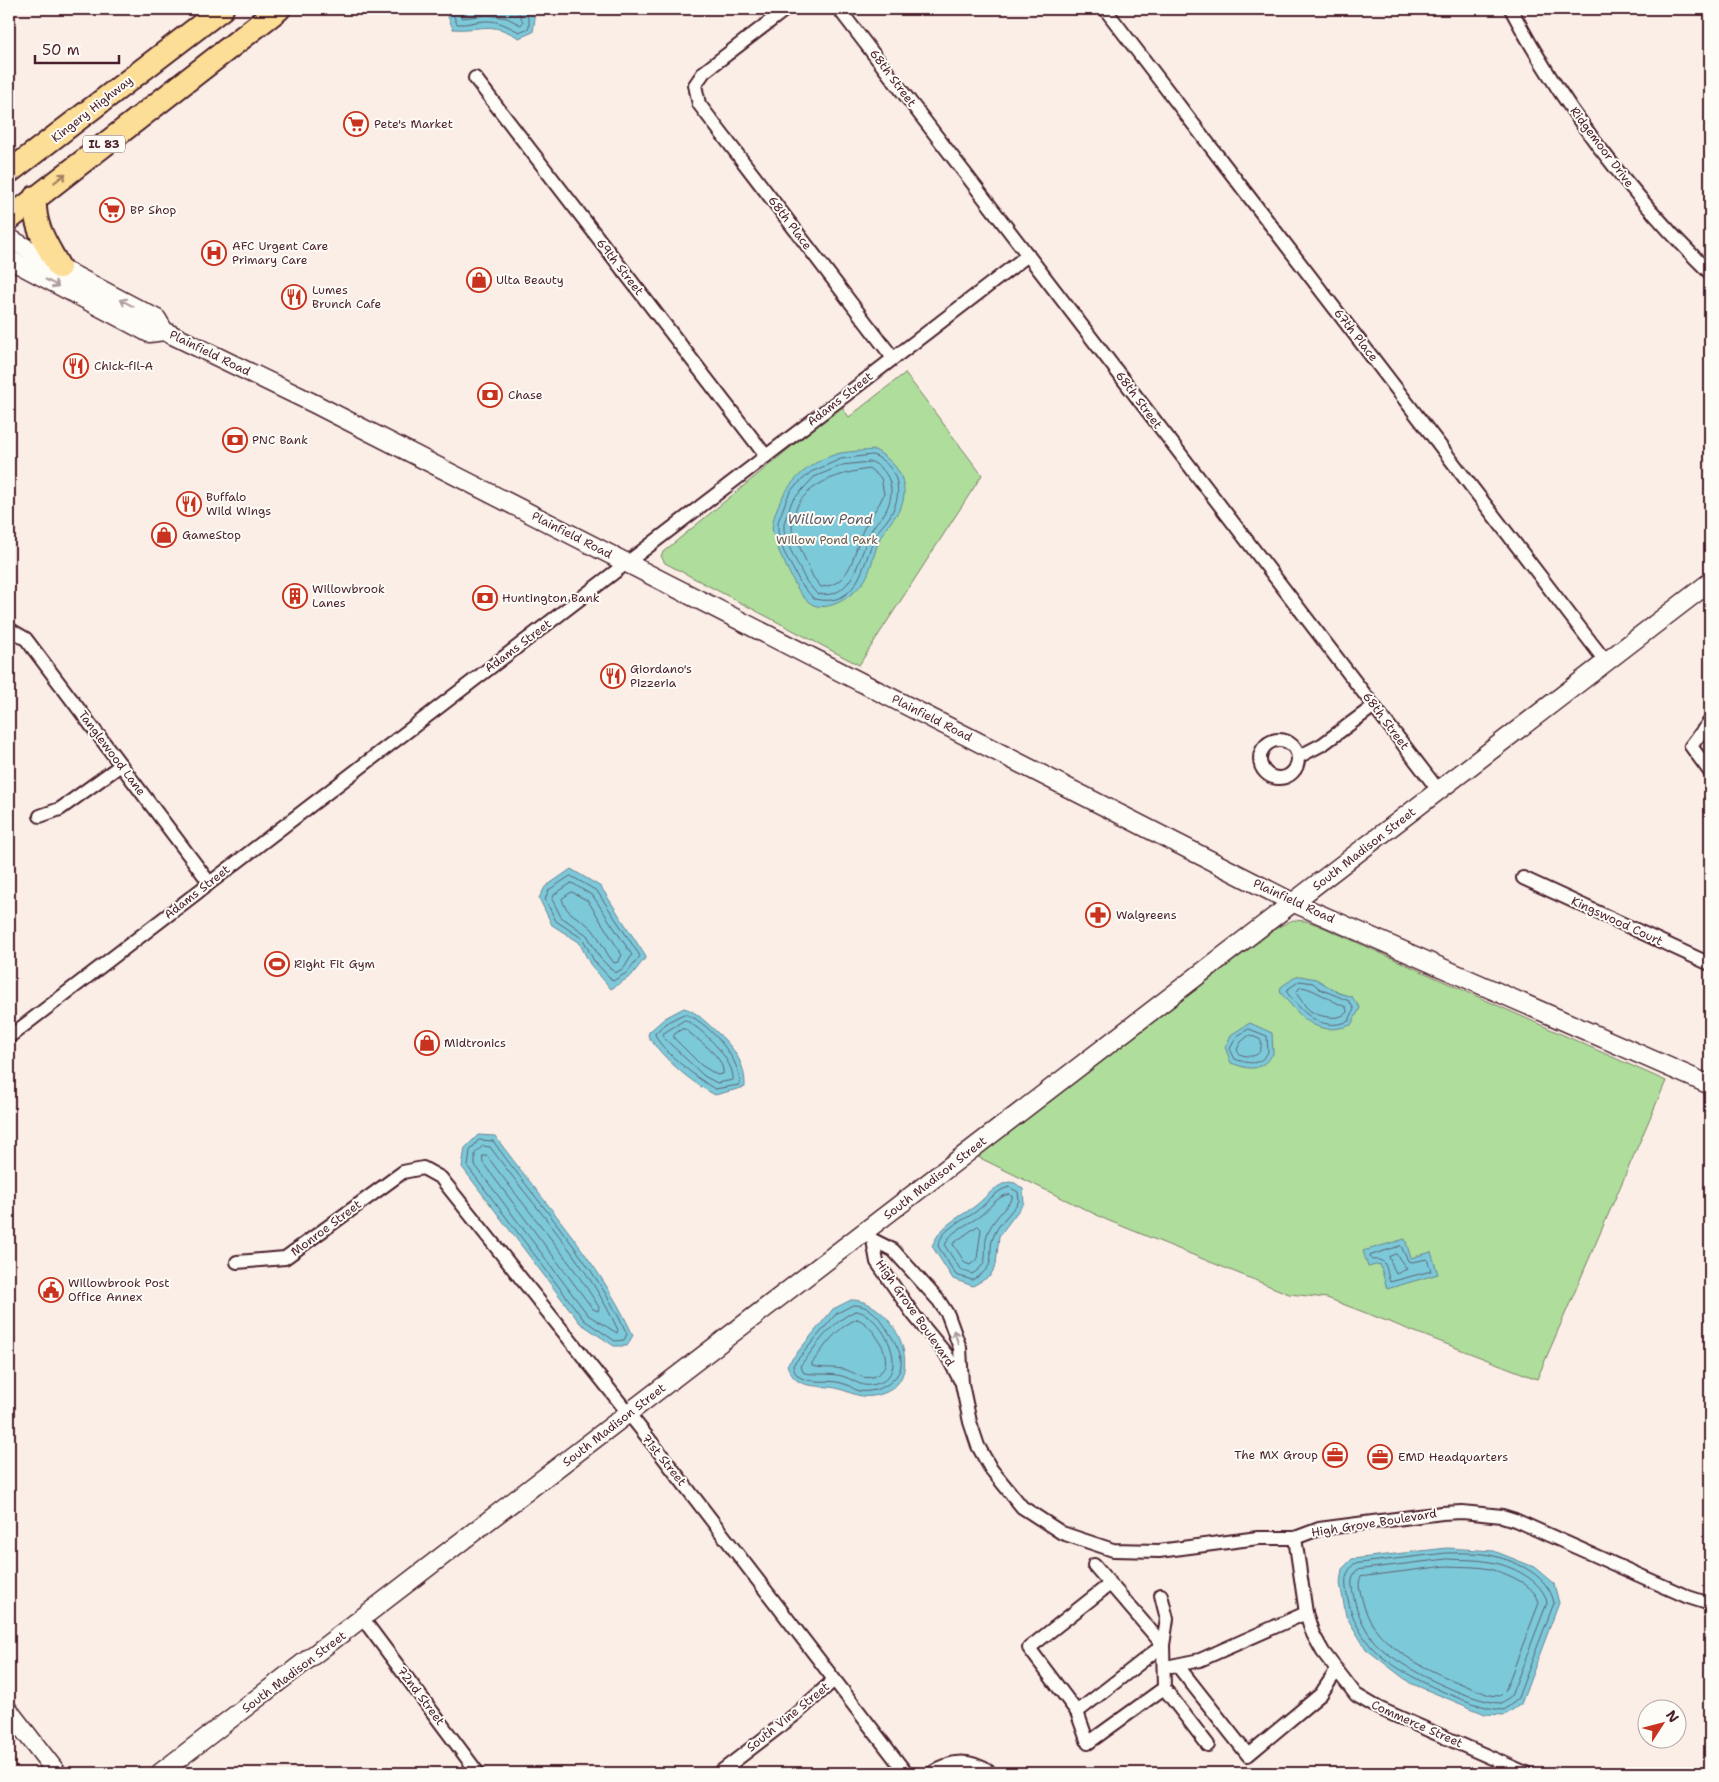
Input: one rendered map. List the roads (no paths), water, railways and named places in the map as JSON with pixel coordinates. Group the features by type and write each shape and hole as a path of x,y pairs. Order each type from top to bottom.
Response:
{"highway":[{"name":"Kingery Highway","path":"9,172 222,9"},
{"name":"IL 83","path":"9,219 279,9"},
{"path":"35,198 34,213 37,227 59,267"}],"main road":[{"name":"Plainfield Road","path":"9,238 157,319 164,331"},
{"name":"Plainfield Road","path":"9,260 149,333 164,331 324,408 1294,903 1710,1084"},
{"name":"South Madison Street","path":"160,1773 363,1619 1710,582"},
{"path":"9,1711 57,1773"}],"street":[{"name":"68th Place","path":"786,9 704,72 695,85 699,104 893,358"},
{"name":"68th Street","path":"839,9 1439,791"},
{"name":"67th Place","path":"1105,9 1606,662"},
{"name":"Ridgemoor Drive","path":"1511,9 1555,84 1605,154 1661,220 1710,273"},
{"name":"69th Street","path":"475,78 766,456"},
{"name":"Adams Street","path":"9,1037 1028,254"},
{"name":"Tanglewood Lane","path":"9,629 26,639 209,882"},
{"path":"1298,757 1323,744 1374,706"},
{"path":"1710,721 1691,746 1710,772"},
{"path":"40,816 60,809 121,765"},
{"name":"Kingswood Court","path":"1523,878 1710,964"},
{"name":"71st Street","path":"381,1187 403,1172 423,1168 441,1178 627,1415 660,1454 906,1773"},
{"name":"Monroe Street","path":"237,1262 285,1258 381,1187"},
{"name":"High Grove Boulevard","path":"962,1384 946,1354 913,1314 877,1262 873,1240 892,1250 939,1301 948,1315 960,1348 962,1384 970,1422 978,1446 991,1470 1022,1507 1046,1524 1069,1536 1113,1550 1142,1552 1258,1538 1295,1538 1319,1529 1442,1513 1462,1512 1502,1516 1541,1531 1688,1597 1710,1604"},
{"name":"Commerce Street","path":"1295,1538 1306,1613 1317,1644 1356,1695 1367,1702 1526,1773"},
{"path":"1094,1565 1163,1646"},
{"path":"1110,1584 1029,1648 1077,1712 1088,1743 1164,1688"},
{"path":"1161,1595 1167,1619 1163,1646 1164,1688 1208,1745"},
{"path":"1163,1667 1200,1660 1306,1613"},
{"name":"72nd Street","path":"363,1619 478,1773"},
{"path":"1077,1712 1163,1646"},
{"path":"1177,1664 1248,1755 1321,1694 1337,1670"},
{"name":"South Vine Street","path":"719,1773 796,1714 834,1680"},
{"path":"932,1773 952,1762 965,1762 977,1765 991,1773"}],"water":[{"path":"445,9 527,9 535,18 533,32 519,38 500,29 493,28 453,29"},
{"name":"Willow Pond","path":"875,450 887,458 900,474 904,487 901,507 880,538 868,574 859,588 844,600 835,604 818,606 810,603 799,592 775,542 772,530 776,511 793,482 819,461 841,453"},
{"path":"571,869 601,887 646,957 631,976 611,989 590,964 579,942 552,925 539,898 545,887"},
{"path":"1300,976 1316,979 1339,993 1352,997 1360,1008 1351,1025 1327,1029 1318,1027 1302,1016 1280,992 1281,987"},
{"path":"684,1008 694,1012 701,1018 734,1051 742,1067 745,1087 715,1095 678,1069 648,1036 649,1032 665,1018"},
{"path":"1250,1023 1272,1033 1273,1054 1259,1067 1254,1068 1231,1063 1225,1047 1232,1034"},
{"path":"478,1135 495,1136 587,1257 604,1282 633,1335 627,1346 614,1346 580,1323 462,1167 465,1148"},
{"path":"1009,1182 1015,1183 1023,1189 1024,1203 999,1236 996,1265 990,1276 973,1286 953,1279 932,1246 935,1239 948,1224 998,1187"},
{"path":"1405,1239 1411,1258 1431,1252 1438,1274 1387,1289 1380,1264 1368,1267 1363,1251"},
{"path":"851,1300 867,1303 882,1313 894,1328 902,1344 905,1361 902,1377 891,1389 873,1396 867,1397 835,1388 803,1384 794,1377 787,1365 833,1309"},
{"path":"1447,1548 1494,1551 1534,1567 1554,1584 1559,1603 1521,1704 1505,1715 1485,1714 1410,1683 1366,1649 1346,1616 1340,1583 1342,1569 1352,1559"}],"place":[{"name":"Pete's Market","path":"356,124"},
{"name":"BP Shop","path":"112,210"},
{"name":"AFC Urgent Care Primary Care","path":"214,253"},
{"name":"Ulta Beauty","path":"479,280"},
{"name":"Lumes Brunch Cafe","path":"294,297"},
{"name":"Chick-fil-A","path":"76,366"},
{"name":"Chase","path":"490,395"},
{"name":"PNC Bank","path":"235,440"},
{"name":"Buffalo Wild Wings","path":"189,504"},
{"name":"GameStop","path":"164,535"},
{"name":"Willowbrook Lanes","path":"295,596"},
{"name":"Huntington Bank","path":"485,598"},
{"name":"Giordano's Pizzeria","path":"613,676"},
{"name":"Walgreens","path":"1098,915"},
{"name":"Right Fit Gym","path":"277,964"},
{"name":"Midtronics","path":"427,1043"},
{"name":"Willowbrook Post Office Annex","path":"51,1290"},
{"name":"The MX Group","path":"1335,1455"},
{"name":"EMD Headquarters","path":"1380,1457"}],"park label":[{"name":"Willow Pond Park","path":"827,540"}]}
